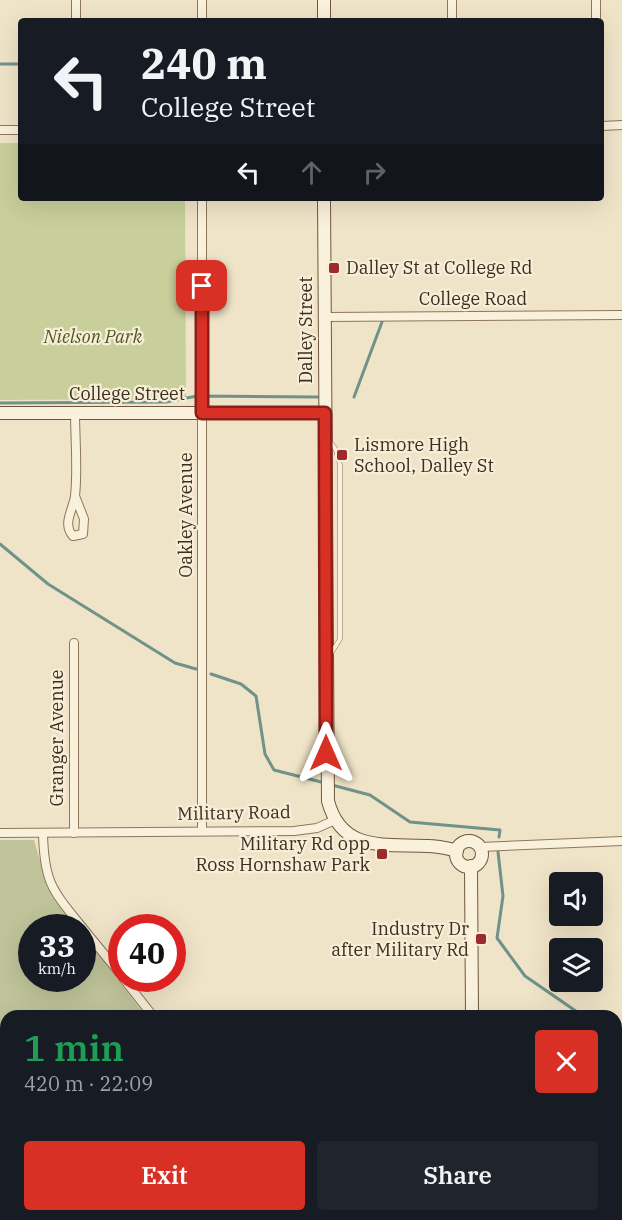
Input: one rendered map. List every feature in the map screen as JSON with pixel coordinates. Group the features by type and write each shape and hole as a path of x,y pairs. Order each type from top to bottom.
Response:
{"street":[{"path":"76,0 76,18"},
{"path":"202,0 202,18"},
{"path":"324,0 324,18"},
{"path":"452,0 452,18"},
{"path":"596,0 596,18"},
{"path":"604,123 622,124"},
{"path":"0,130 18,130"},
{"name":"Oakley Avenue","path":"202,201 202,831"},
{"name":"Dalley Street","path":"324,201 327,790 335,820"},
{"name":"College Road","path":"325,317 622,315"},
{"name":"College Street","path":"0,412 202,413 325,402"},
{"path":"75,411 75,496"},
{"name":"Granger Avenue","path":"74,643 74,833"},
{"path":"335,820 349,835 368,843 434,845 457,851"},
{"name":"Military Road","path":"0,833 294,831 316,828 335,820"},
{"path":"43,833 45,866 51,887 72,914"},
{"path":"457,851 465,842 474,842 480,847 622,841"},
{"path":"457,851 460,862 471,866 480,861 480,847"},
{"path":"471,866 472,1010"},
{"path":"96,944 108,960"},
{"path":"134,992 148,1010"}],"green space":[{"name":"Nielson Park","path":"0,143 18,143 18,201 185,201 186,399 0,400"},
{"path":"0,840 34,840 48,888 67,914 18,914 18,992 96,992 96,951 108,967 108,992 127,992 141,1010 0,1010"}],"waterway":[{"path":"0,64 18,64"},
{"path":"354,397 382,322"},
{"path":"0,403 166,402 197,396 318,397"},
{"path":"0,544 48,584 175,663 196,669"},
{"path":"211,674 241,684 256,696 265,754 274,770 325,783"},
{"path":"332,785 370,795 410,822 500,830 499,837"},
{"path":"498,852 503,896 497,938 525,976 574,1010"}],"place":[{"name":"Dalley St at College Rd","path":"334,268"},
{"name":"Lismore High School, Dalley St","path":"342,455"},
{"name":"Military Rd opp Ross Hornshaw Park","path":"382,854"},
{"name":"Industry Dr after Military Rd","path":"481,939"}],"route":[{"path":"202,286 202,413 325,413 326,753"}]}
